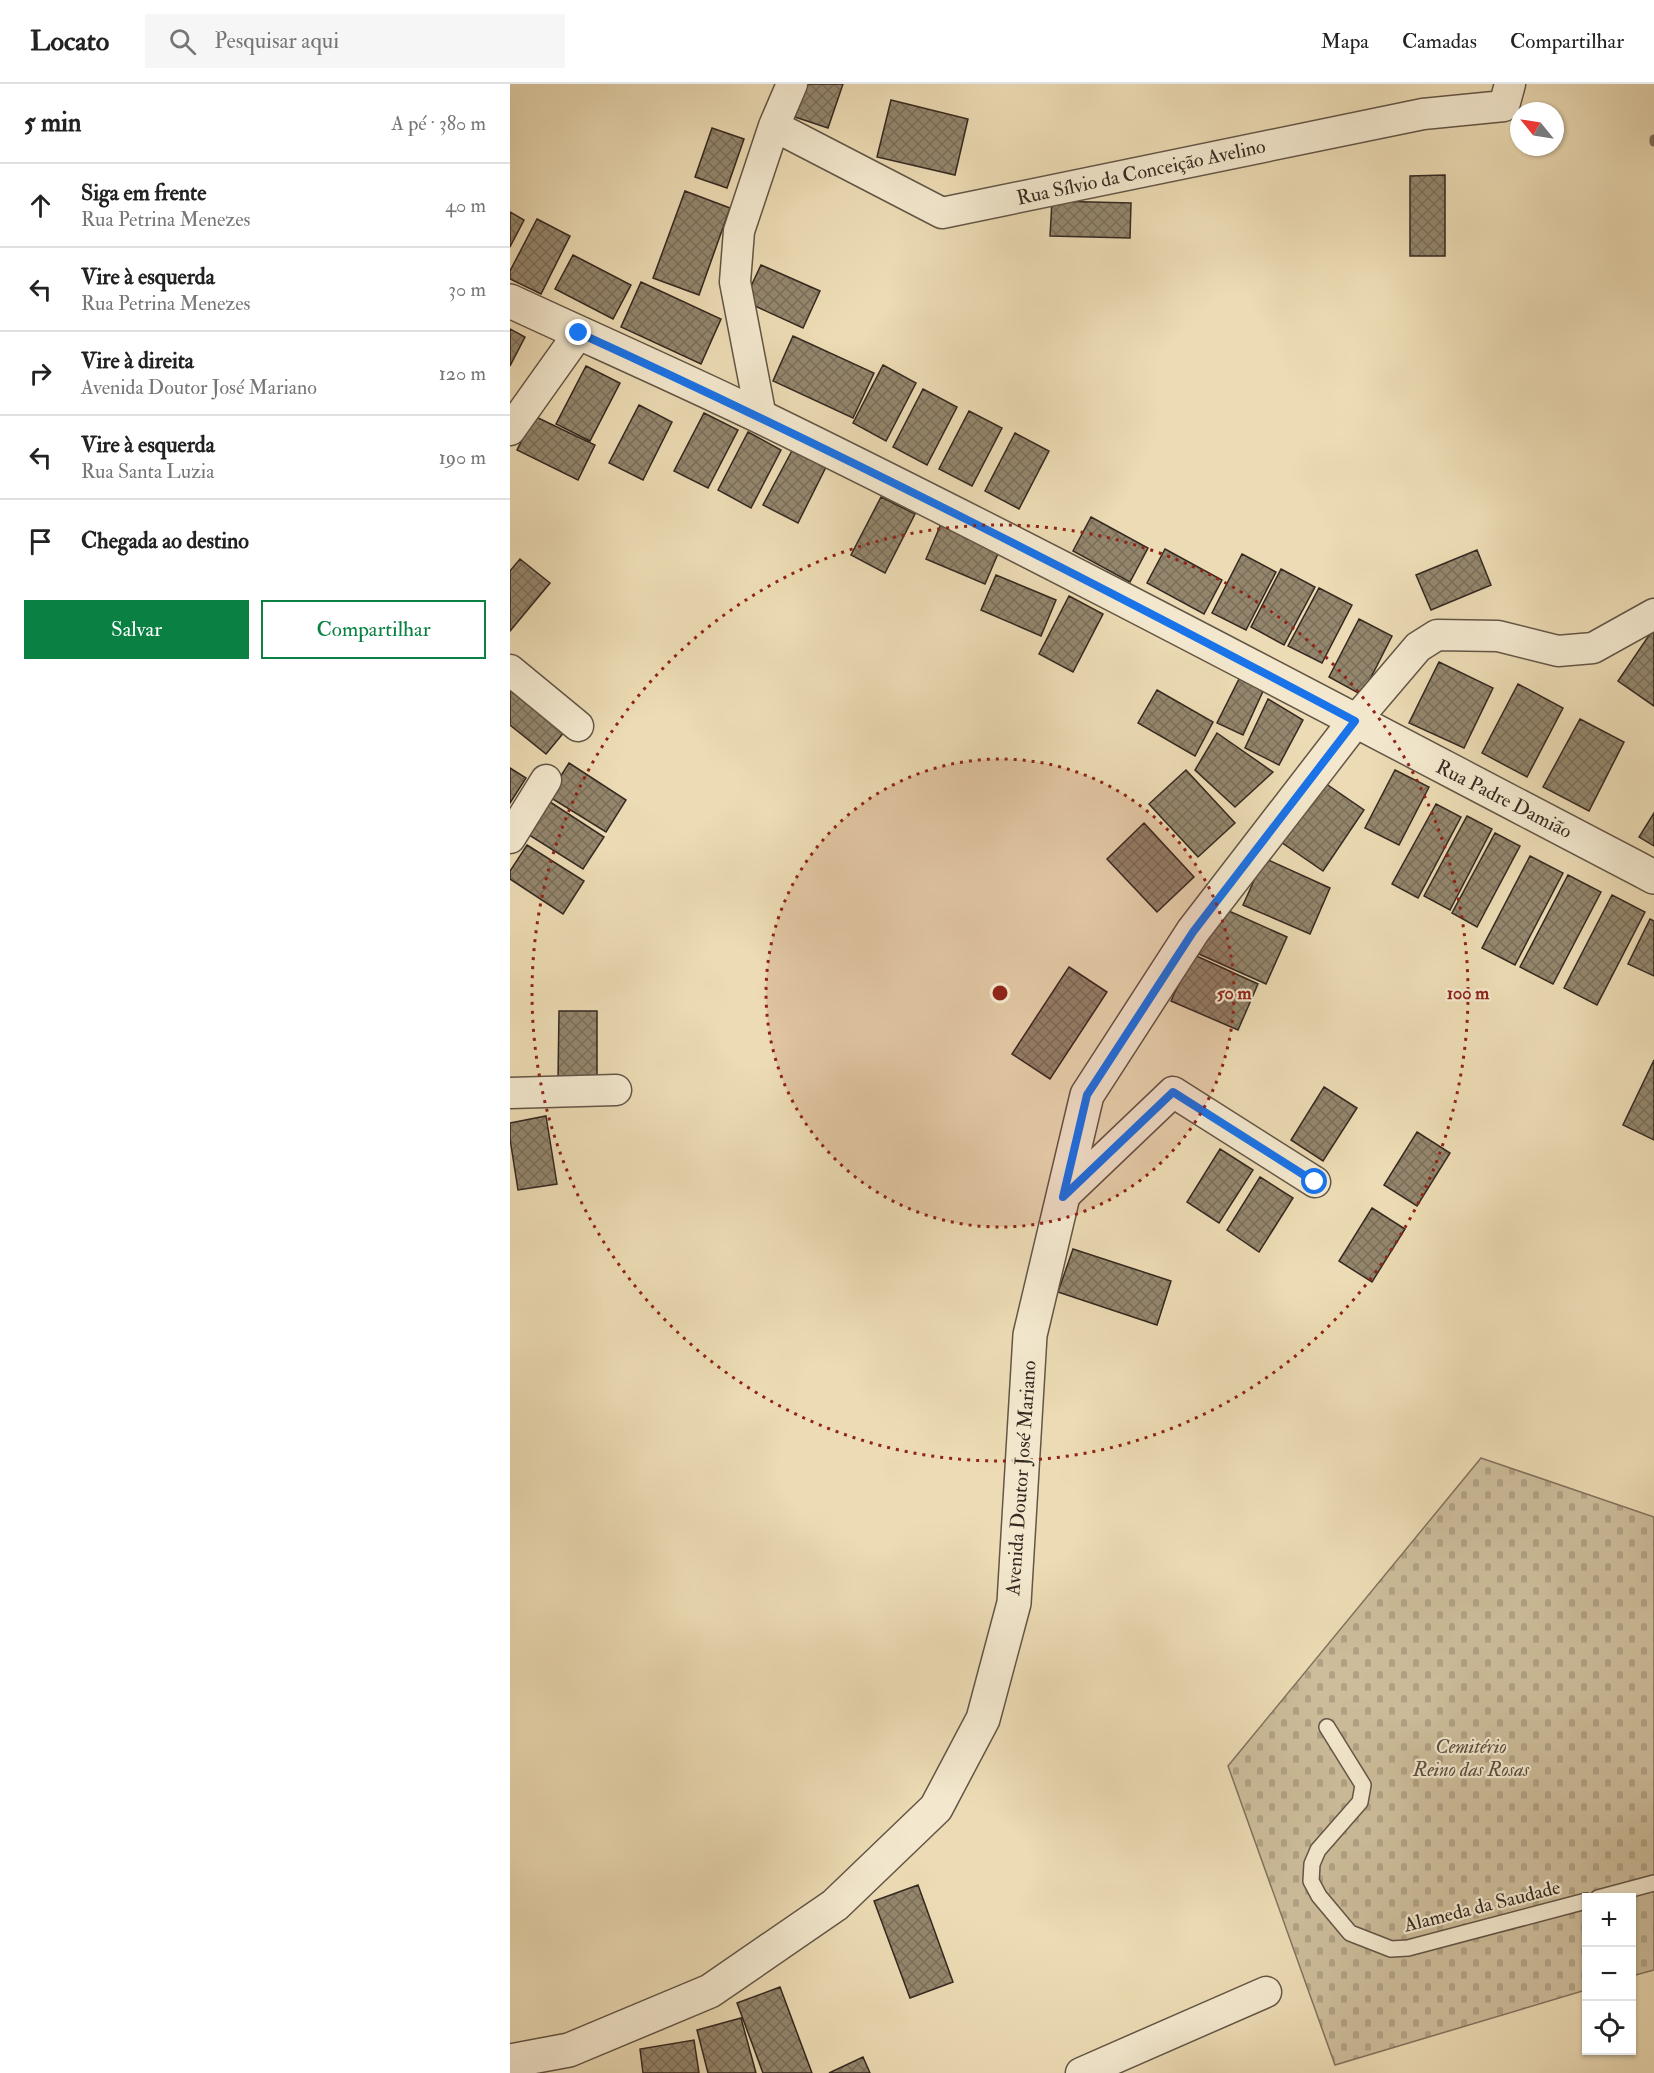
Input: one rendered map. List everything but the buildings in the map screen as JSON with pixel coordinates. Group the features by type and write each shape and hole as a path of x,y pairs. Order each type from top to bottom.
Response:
{"street":[{"path":"761,417 735,282 739,231 774,126 792,84"},
{"name":"Rua Sílvio da Conceição Avelino","path":"774,126 942,213 1423,114 1504,106 1510,84"},
{"name":"Rua Padre Damião","path":"510,301 761,417 1140,607 1654,876"},
{"path":"510,430 579,333"},
{"path":"1355,721 1418,647 1437,635 1498,636 1558,651 1593,648 1654,614"},
{"path":"510,670 578,726"},
{"name":"Avenida Doutor José Mariano","path":"510,2061 569,2050 710,1991 835,1905 936,1808 983,1719 1014,1603 1030,1335 1087,1095 1193,932 1355,721"},
{"path":"510,838 546,780"},
{"path":"510,1093 616,1090"},
{"path":"1063,1197 1173,1092 1315,1182"},
{"path":"1082,2073 1266,1992"}],"lane":[{"name":"Alameda da Saudade","path":"1327,1727 1363,1785 1363,1792 1360,1802 1318,1850 1312,1864 1311,1881 1319,1896 1350,1933 1391,1949 1408,1948 1582,1902"},
{"path":"1617,1893 1654,1883"}],"green space":[{"name":"Cemitério Reino das Rosas","path":"1481,1458 1654,1517 1654,1970 1636,1975 1636,1893 1582,1893 1582,1991 1335,2065 1228,1766"}],"route":[{"path":"579,333 761,417 1140,607 1355,721 1193,932 1087,1095 1063,1197 1173,1092 1315,1182"}]}
